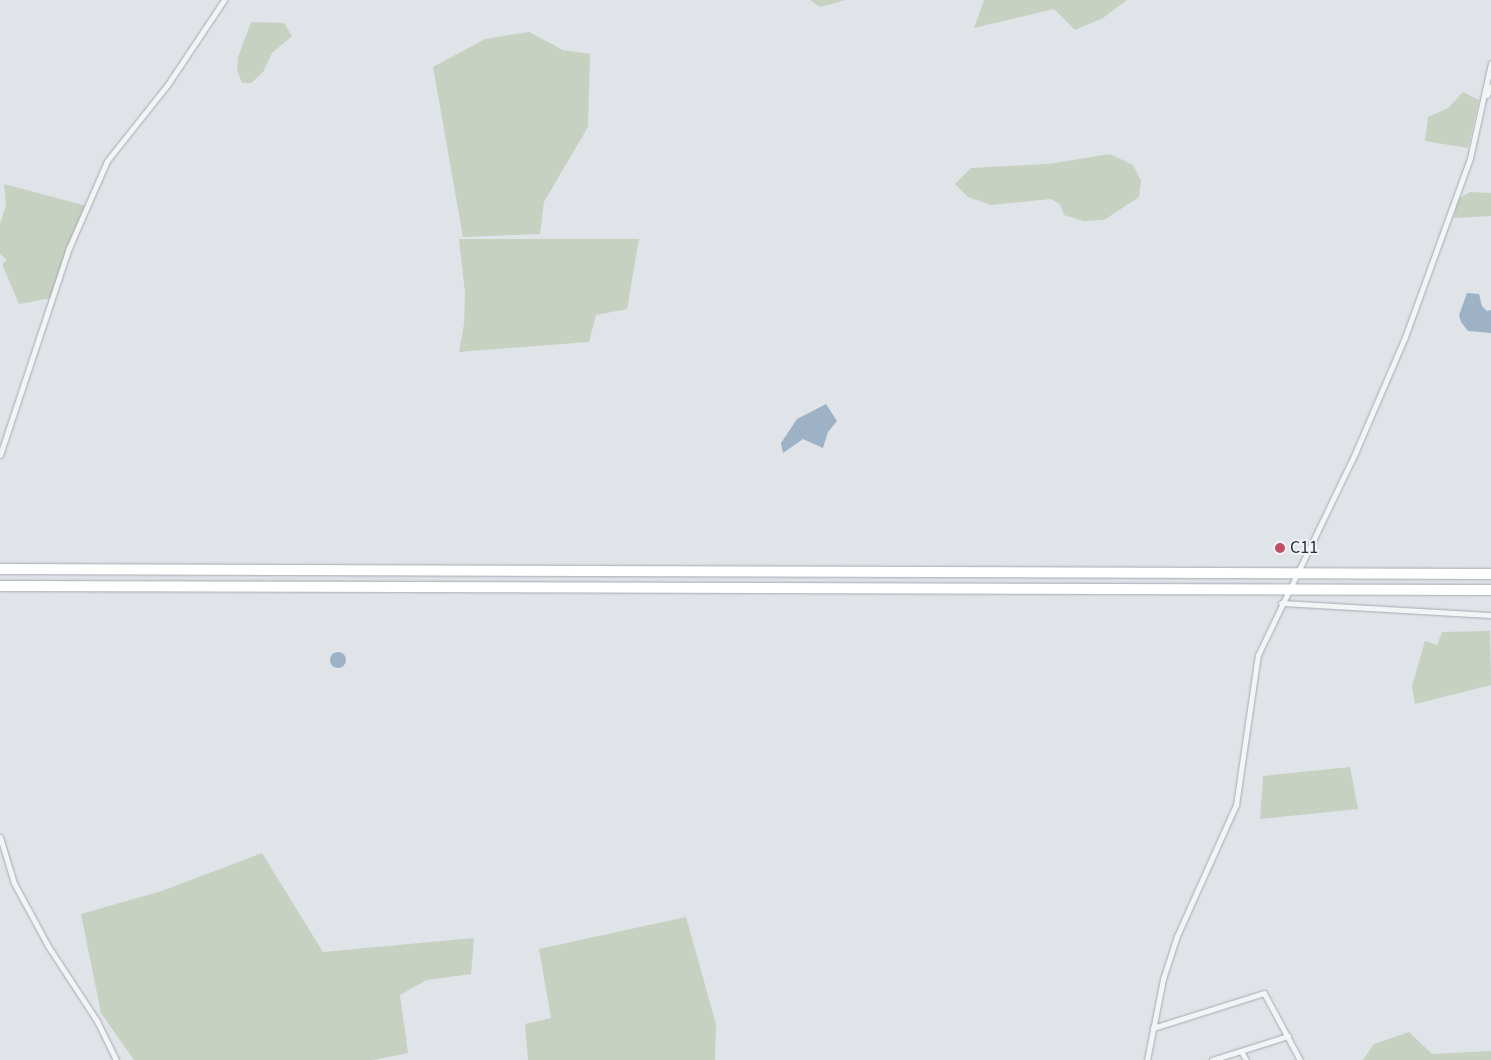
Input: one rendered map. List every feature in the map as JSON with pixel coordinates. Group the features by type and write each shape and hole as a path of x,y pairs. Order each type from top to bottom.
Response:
{"highway":[{"path":"0,569 1491,574"},
{"path":"0,586 1491,590"}],"street":[{"path":"0,455 69,248 106,162 168,84 224,0"},
{"path":"1147,1060 1163,978 1177,936 1234,812 1258,655 1281,603 1297,574 1356,451 1405,337 1470,158 1491,63"},
{"path":"1483,102 1491,86"},
{"path":"1281,603 1491,615"},
{"path":"0,837 14,883 48,946 97,1021 116,1060"},
{"path":"1153,1028 1264,993 1300,1060"},
{"path":"1212,1060 1288,1036"},
{"path":"1241,1051 1246,1060"}],"green space":[{"path":"810,0 845,0 820,7"},
{"path":"984,0 1127,0 1103,18 1075,30 1054,9 974,28"},
{"path":"251,22 284,23 292,36 272,53 263,72 251,83 242,83 237,70 238,57"},
{"path":"529,32 563,50 590,54 588,127 544,202 540,234 463,237 433,67 485,39"},
{"path":"1463,92 1479,100 1468,148 1425,141 1428,117 1448,108"},
{"path":"1110,154 1133,165 1141,181 1139,197 1104,220 1084,221 1064,215 1060,204 1051,199 991,205 968,197 955,184 971,168 1048,164"},
{"path":"4,184 87,206 52,298 19,304 2,264 7,260 0,254 0,224 6,205"},
{"path":"1470,192 1491,193 1491,216 1454,218 1458,199"},
{"path":"459,239 639,239 627,309 596,315 589,342 459,352 464,324 465,293"},
{"path":"1490,631 1491,685 1415,704 1412,686 1425,641 1437,645 1442,632"},
{"path":"1350,767 1358,809 1260,819 1263,776"},
{"path":"262,853 323,952 474,938 471,974 427,980 400,995 408,1053 373,1060 134,1060 101,1013 81,914 162,891"},
{"path":"686,917 716,1024 715,1060 528,1060 525,1024 551,1018 539,949"},
{"path":"1409,1032 1432,1054 1491,1051 1491,1060 1363,1060 1374,1044"}],"water":[{"path":"1467,293 1479,294 1482,306 1487,311 1491,310 1491,333 1468,331 1461,322 1459,315"},
{"path":"826,404 837,421 828,432 823,448 803,439 783,453 781,443 797,419"},
{"path":"338,652 344,654 346,660 344,666 338,668 332,666 330,660 332,654"}],"place":[{"name":"C11","path":"1280,548"}]}
